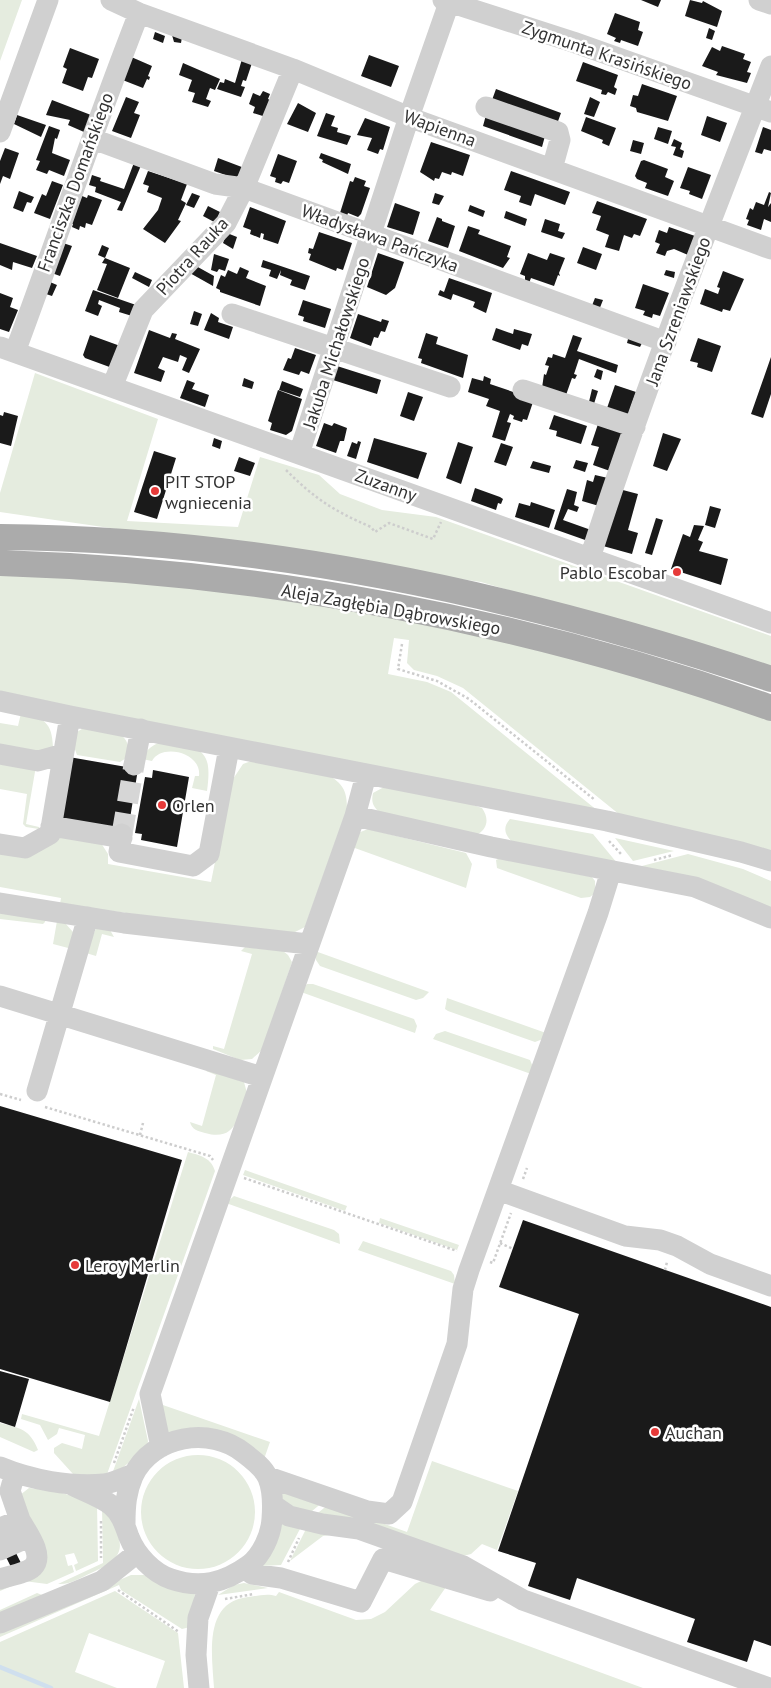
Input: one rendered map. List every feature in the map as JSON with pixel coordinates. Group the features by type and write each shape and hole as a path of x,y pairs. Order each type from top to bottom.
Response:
{"main road":[{"path":"0,528 64,537"},
{"name":"Aleja Zagłębia Dąbrowskiego","path":"0,537 64,537 188,546 297,560 475,594 586,621 686,650 771,678"},
{"name":"Aleja Zagłębia Dąbrowskiego","path":"0,563 112,569 197,577 291,589 414,610 533,636 771,708"}],"street":[{"path":"0,132 48,0"},
{"name":"Wapienna","path":"111,0 138,13 293,69 409,117 771,249"},
{"path":"759,0 771,4"},
{"name":"Zygmunta Krasińskiego","path":"447,1 573,42 763,109"},
{"name":"Jakuba Michałowskiego","path":"292,461 335,347 447,1"},
{"name":"Franciszka Domańskiego","path":"8,349 93,139 102,109 138,13"},
{"name":"Jana Szreniawskiego","path":"590,558 635,427 708,227 763,109 771,66"},
{"name":"Piotra Rauka","path":"112,387 143,310 226,223 244,188 293,69"},
{"path":"486,107 558,132 560,140 552,169"},
{"name":"Władysława Pańczyka","path":"93,139 215,184 244,188 371,236 666,342"},
{"path":"232,314 450,387"},
{"name":"Zuzanny","path":"8,349 112,387 292,461 590,558 771,623"},
{"path":"523,390 635,427"},
{"path":"0,701 229,748 607,821 741,852 771,861"},
{"path":"0,844 25,848 50,834 70,716"},
{"path":"134,764 141,729"},
{"path":"51,826 122,836 119,852 193,866 209,854 229,748"},
{"path":"0,754 38,761 63,754"},
{"path":"161,1447 150,1394 308,944 355,816 366,775"},
{"path":"355,816 491,847 695,887 771,918"},
{"path":"125,1524 125,1498 134,1474 146,1459 161,1447 179,1439 199,1437 219,1440 238,1448 268,1477 367,1511 389,1514 402,1502 457,1344 463,1289 598,913 611,871"},
{"path":"0,903 88,917 308,944"},
{"path":"34,1099 88,917"},
{"path":"0,996 262,1076"},
{"path":"498,1190 625,1236 660,1240 677,1246 710,1264 771,1286"},
{"path":"0,1579 33,1567 38,1555 16,1528 8,1470 104,1492 134,1474"},
{"path":"104,1492 125,1524 137,1553 151,1568 169,1579 189,1584 210,1584 235,1576 252,1563 264,1546 271,1526 273,1505 268,1477"},
{"path":"273,1505 289,1516 322,1524 359,1529 463,1566 493,1581 523,1600"},
{"path":"0,1550 16,1528"},
{"path":"0,1623 102,1581 137,1553"},
{"path":"245,1568 252,1574 281,1578 361,1602 383,1559 523,1600 769,1688"},
{"path":"199,1688 196,1655 198,1618 210,1584"}],"path":[{"path":"292,461 308,492 334,510 371,528 375,532"},
{"path":"402,644 398,669 437,681 469,699 601,804"},
{"path":"648,861 674,855"},
{"path":"0,1094 34,1099 140,1135 210,1156 218,1165 240,1174 239,1176 493,1263 500,1243 513,1249"},
{"path":"140,1135 143,1123"},
{"path":"665,1270 667,1262"},
{"path":"101,1562 104,1492 135,1402"},
{"path":"116,1589 180,1633"}],"shaded area":[{"path":"0,0 22,0 0,61"},
{"path":"35,373 158,419 127,521 238,527 260,457 319,475 340,494 382,510 436,517 771,636 771,668 481,582 0,512 0,493"},
{"path":"0,572 98,575 362,611 570,655 771,718 771,852 620,815 463,688 437,676 414,670 407,663 409,640 394,638 388,674 427,682 451,692 598,811 0,695"},
{"path":"21,713 36,717 45,722 51,732 53,747 42,753 0,745 0,723 18,726"},
{"path":"88,725 118,733 123,737 129,749 126,757 120,762 77,755 73,744 74,734"},
{"path":"163,741 187,746 202,752 208,766 207,791 192,788 195,776 199,776 198,768 188,756 180,753 164,752 157,755 152,761 142,759 150,748"},
{"path":"0,760 36,766 26,824 39,827 39,829 26,827 23,824 27,794 0,789"},
{"path":"254,760 330,776 342,786 346,798 347,809 305,927 289,935 60,904 61,898 0,887 0,849 47,843 66,835 101,843 108,854 108,864 211,882 231,782 243,764"},
{"path":"384,787 482,808 486,819 486,826 478,834 379,812 373,804 373,793"},
{"path":"510,819 593,834 617,863 513,843 508,837 505,828"},
{"path":"368,829 466,853 472,864 466,888 352,847 358,833"},
{"path":"615,838 674,851 633,861"},
{"path":"688,854 743,869 771,881 771,909 638,867"},
{"path":"500,858 592,877 595,881 595,893 590,897 581,898 497,868 496,860"},
{"path":"0,911 46,918 43,924 0,919"},
{"path":"57,921 65,923 73,932 72,949 53,944"},
{"path":"96,928 110,930 114,937 102,934 96,956 86,953"},
{"path":"245,947 283,951 292,962 263,1049 252,1059 240,1060 213,1049 213,1046 224,1049 252,954 241,951"},
{"path":"315,951 429,992 423,998 416,1000 320,966 316,960"},
{"path":"307,984 313,984 414,1019 417,1026 415,1033 301,992"},
{"path":"447,998 546,1033 543,1039 535,1042 448,1011 445,1009"},
{"path":"445,1031 530,1060 533,1067 531,1074 433,1039 436,1034"},
{"path":"207,1070 244,1082 247,1093 235,1125 224,1134 216,1135 200,1132 190,1122 202,1126 216,1075"},
{"path":"188,1152 208,1160 215,1171 106,1477 73,1474 54,1453 54,1448 62,1443 82,1449 85,1435 59,1428 57,1434 48,1440 40,1425 21,1419 22,1414 99,1436"},
{"path":"245,1170 347,1206 345,1211 243,1175"},
{"path":"234,1196 334,1230 339,1234 340,1244 226,1203"},
{"path":"380,1218 459,1245 457,1250 379,1223"},
{"path":"363,1241 451,1271 454,1275 455,1284 358,1250"},
{"path":"139,1399 148,1441 147,1448 111,1477"},
{"path":"160,1404 270,1442 263,1462 166,1437"},
{"path":"0,1423 24,1430 32,1438 38,1450 34,1452 0,1437"},
{"path":"198,1455 220,1459 238,1472 251,1490 255,1512 251,1534 238,1552 220,1565 198,1569 176,1565 158,1552 145,1534 141,1512 145,1490 158,1472 176,1459"},
{"path":"432,1461 518,1491 497,1550 482,1544 471,1554 459,1557 314,1516 329,1504 407,1532"},
{"path":"276,1486 323,1502 306,1516 285,1506"},
{"path":"29,1488 55,1491 97,1503 98,1561 76,1571 74,1565 78,1563 74,1553 65,1555 68,1566 72,1565 74,1572 47,1584 24,1581 0,1591 0,1586 34,1571 20,1495"},
{"path":"102,1506 106,1508 116,1530 120,1546 118,1553 113,1560 104,1566 75,1581 58,1584 103,1563"},
{"path":"279,1518 301,1527 281,1565 260,1566"},
{"path":"307,1527 345,1533 323,1536 290,1561"},
{"path":"131,1575 144,1575 172,1589 195,1594 190,1627 182,1629 121,1590 119,1585 0,1637 0,1632"},
{"path":"423,1580 446,1587 430,1610 643,1688 214,1688 212,1661 213,1632 217,1619 223,1609 234,1601 262,1595 276,1596 279,1592 356,1620 371,1619 385,1612 415,1584"},
{"path":"244,1583 268,1588 218,1595 234,1585"},
{"path":"115,1591 178,1633 184,1688 156,1688 165,1661 89,1633 75,1672 117,1688 0,1688 0,1642"},
{"path":"37,1593 42,1595 0,1614 0,1610"}],"building":[{"path":"641,0 661,0 658,7"},
{"path":"690,0 702,3 703,1 722,11 717,27 685,16"},
{"path":"615,13 640,22 638,30 643,32 638,46 621,40 620,43 614,41 616,38 607,34"},
{"path":"709,28 715,31 712,40 706,38"},
{"path":"155,32 165,36 163,43 153,39"},
{"path":"172,35 182,37 181,43 174,42"},
{"path":"722,46 745,54 743,59 751,62 747,72 751,73 747,83 716,75 718,72 702,66 712,47 720,51"},
{"path":"70,48 99,59 92,78 88,77 83,91 62,83 67,69 63,67"},
{"path":"369,55 399,66 391,87 361,76"},
{"path":"129,56 152,66 148,76 150,77 149,80 147,79 143,88 120,79"},
{"path":"242,59 252,63 246,81 243,80 241,86 245,87 241,97 217,89 220,82 224,83 225,79 235,83"},
{"path":"583,62 618,75 614,87 617,89 615,95 608,92 606,95 601,94 602,90 576,81"},
{"path":"183,63 220,79 215,90 210,88 206,99 211,101 208,107 192,102 195,93 188,91 192,80 179,75"},
{"path":"642,84 677,96 668,121 637,112 636,108 630,106 633,95 638,96"},
{"path":"496,89 561,113 557,124 492,100"},
{"path":"263,91 270,94 268,99 272,101 266,117 253,113 255,107 249,104 253,93 260,96"},
{"path":"126,97 139,102 134,113 140,115 131,138 112,131"},
{"path":"590,97 600,102 594,117 584,114"},
{"path":"52,100 91,115 84,132 68,125 70,120 46,115"},
{"path":"298,103 316,113 308,132 287,124"},
{"path":"326,113 335,116 331,126 338,128 337,132 351,136 347,145 317,136"},
{"path":"17,115 46,125 41,137 14,124"},
{"path":"486,115 545,136 542,147 483,126"},
{"path":"707,116 727,123 720,142 701,135"},
{"path":"586,117 616,128 609,146 602,143 603,140 581,131"},
{"path":"365,118 390,127 383,150 380,149 378,154 367,150 372,138 357,135"},
{"path":"49,126 60,130 57,139 55,138 52,153 70,160 64,176 49,170 47,174 36,170 40,161 36,160"},
{"path":"658,127 672,131 668,144 654,139"},
{"path":"763,127 771,130 771,151 764,149 762,154 755,152"},
{"path":"674,139 682,143 680,149 684,151 682,158 673,155 676,147 671,146"},
{"path":"633,140 644,143 641,154 630,151"},
{"path":"431,142 470,155 463,176 452,172 451,175 442,172 439,179 435,178 434,181 420,172"},
{"path":"5,148 19,153 10,179 3,176 0,184 0,161"},
{"path":"321,153 351,164 348,174 322,162 323,160 319,158"},
{"path":"278,154 297,161 289,183 283,181 281,184 275,182 276,178 270,176"},
{"path":"218,158 247,169 243,181 214,171"},
{"path":"135,160 142,163 122,211 117,210 121,202 95,192 96,187 89,185 92,175 101,178 100,181 124,189"},
{"path":"644,160 668,169 665,177 674,181 668,196 645,188 647,183 637,179 635,176 641,161"},
{"path":"688,167 711,175 702,199 689,194 690,191 680,188"},
{"path":"148,171 187,184 181,200 186,203 178,220 181,221 165,243 143,229 158,210 162,198 147,192 149,186 143,184"},
{"path":"511,171 570,192 565,205 535,194 531,206 519,202 521,196 504,190"},
{"path":"355,177 366,181 364,186 370,188 361,214 358,217 348,213 347,216 340,213 350,181 353,182"},
{"path":"52,181 63,185 50,219 34,213 42,194 46,196"},
{"path":"19,191 34,197 31,203 27,202 23,212 13,208"},
{"path":"769,192 771,193 768,207 771,203 771,222 764,219 761,230 747,225 749,220 746,219 750,208 753,210 756,202 764,205"},
{"path":"192,193 200,196 194,208 186,205"},
{"path":"435,193 444,196 439,205 432,203"},
{"path":"88,195 102,200 92,225 86,223 85,228 80,226 79,230 72,227 73,224 68,222 82,196 87,198"},
{"path":"597,201 647,219 640,236 634,234 632,238 624,235 619,251 605,247 609,235 596,230 601,216 592,213"},
{"path":"395,203 420,212 413,235 387,227"},
{"path":"470,205 485,211 483,217 468,211"},
{"path":"208,206 220,212 216,223 203,216"},
{"path":"250,207 286,221 278,244 263,239 264,234 261,233 260,238 250,234 251,230 243,227"},
{"path":"506,211 527,219 525,226 504,218"},
{"path":"437,217 455,226 448,248 428,241"},
{"path":"545,219 560,224 558,231 565,233 562,239 541,232"},
{"path":"468,226 480,230 478,234 511,246 507,257 510,258 503,268 459,251"},
{"path":"669,227 695,236 688,255 674,249 667,251 665,256 656,253 660,244 655,242 659,230 667,233"},
{"path":"319,232 352,243 343,270 337,268 336,271 309,260 311,254 308,253 309,248 313,249"},
{"path":"227,233 237,237 233,249 223,243"},
{"path":"60,242 72,246 60,276 49,272"},
{"path":"0,243 37,256 32,268 13,262 12,270 0,265"},
{"path":"102,245 109,248 105,258 98,255"},
{"path":"583,247 602,254 596,270 577,263"},
{"path":"378,253 404,262 395,288 386,295 367,287"},
{"path":"528,253 547,260 550,253 565,258 559,273 560,276 558,275 554,286 531,278 529,283 525,281 525,276 520,274"},
{"path":"214,254 229,259 225,271 219,269 217,272 211,270"},
{"path":"105,258 130,268 118,298 97,290 107,264 102,263"},
{"path":"263,260 310,276 305,290 290,285 292,280 280,275 281,270 277,279 269,276 271,270 261,267"},
{"path":"196,266 214,276 213,286 188,272"},
{"path":"240,267 249,271 246,278 266,286 260,306 220,292 216,288 221,275 225,277 228,270 237,274"},
{"path":"666,270 675,272 674,278 664,275"},
{"path":"723,271 744,279 730,311 723,309 722,312 700,304 705,289 718,294 720,288 717,287"},
{"path":"135,272 152,280 149,287 132,278"},
{"path":"449,278 492,293 486,313 473,307 475,302 453,294 451,300 438,295 440,290 444,292"},
{"path":"50,282 57,285 52,296 46,294"},
{"path":"643,284 669,293 660,316 653,314 652,318 643,315 645,311 635,308"},
{"path":"93,290 136,305 132,316 119,312 120,308 99,300 98,304 102,306 98,316 85,311"},
{"path":"0,293 13,298 10,307 18,310 9,332 0,329"},
{"path":"595,298 603,300 599,310 591,308"},
{"path":"303,300 331,309 325,328 303,321 304,317 298,315"},
{"path":"194,311 202,314 198,326 190,324"},
{"path":"211,313 219,318 218,322 233,327 229,339 204,330"},
{"path":"358,314 381,322 382,319 389,321 385,332 381,331 378,338 374,337 371,346 350,338"},
{"path":"496,328 513,334 514,329 532,334 528,346 522,344 520,350 492,340"},
{"path":"149,330 170,338 172,333 177,334 175,339 200,349 189,373 182,370 187,358 180,355 178,362 163,357 158,368 165,371 161,382 134,373"},
{"path":"426,333 438,337 436,344 468,355 463,378 421,363 422,359 418,358"},
{"path":"90,335 123,347 115,369 85,358 83,355"},
{"path":"573,335 582,338 577,351 618,365 616,373 579,359 574,374 577,375 575,379 572,378 566,395 542,388 544,374 546,375 549,366 545,365 548,357 552,358 553,354 565,358"},
{"path":"629,335 643,341 640,347 627,343"},
{"path":"698,338 721,346 712,372 697,367 698,363 690,361"},
{"path":"295,348 316,355 309,374 301,371 299,375 283,370 288,358 291,359"},
{"path":"771,357 771,394 763,418 751,414"},
{"path":"337,366 381,380 377,394 333,380"},
{"path":"597,369 603,371 601,380 594,377"},
{"path":"484,376 491,379 490,384 534,399 527,420 523,419 522,422 513,419 514,416 510,414 507,422 511,423 505,441 492,437 500,411 486,406 489,399 468,392 472,378 483,381"},
{"path":"244,378 254,382 252,389 242,386"},
{"path":"187,380 195,383 192,389 209,395 205,407 180,398"},
{"path":"282,381 303,389 300,397 279,390"},
{"path":"615,385 636,392 627,418 606,411"},
{"path":"592,389 598,391 593,407 588,406"},
{"path":"278,390 302,399 292,431 286,435 270,430 272,423 268,421"},
{"path":"408,392 423,397 414,421 400,416"},
{"path":"4,412 18,416 11,446 0,443 0,415 3,416"},
{"path":"554,415 587,426 581,444 556,436 557,431 549,429"},
{"path":"324,423 332,426 334,423 347,428 344,441 340,441 336,453 316,446"},
{"path":"598,424 623,433 610,471 593,465 599,447 591,445"},
{"path":"663,433 681,439 667,471 653,466"},
{"path":"214,438 222,441 220,449 212,446"},
{"path":"374,438 427,453 418,479 367,462"},
{"path":"358,441 361,442 356,459 347,456 352,442 357,444"},
{"path":"458,442 473,447 461,484 446,478"},
{"path":"501,443 513,447 506,466 494,462"},
{"path":"154,451 176,458 157,519 134,512"},
{"path":"239,457 255,463 250,476 234,471"},
{"path":"576,460 588,463 585,472 573,468"},
{"path":"533,461 551,466 549,473 530,468"},
{"path":"595,475 608,478 599,506 582,501 587,480 593,482"},
{"path":"475,488 500,497 503,499 501,504 498,503 496,510 471,501"},
{"path":"567,489 577,492 574,505 579,507 577,512 568,509 563,520 591,530 588,541 554,529"},
{"path":"619,489 638,494 628,530 638,533 632,554 603,546"},
{"path":"531,502 555,510 549,528 515,517 519,503 530,506"},
{"path":"710,506 721,509 715,528 705,525"},
{"path":"656,518 663,520 652,555 645,553"},
{"path":"694,525 704,526 698,540 703,542 699,551 728,559 721,585 671,569 683,534 690,537"},
{"path":"69,757 138,769 127,837 57,826"},
{"name":"Orlen","path":"153,770 189,777 177,847 141,840 142,834 135,833 145,777 152,778"},
{"name":"Leroy Merlin","path":"0,1106 182,1160 110,1402 0,1369"},
{"name":"Auchan","path":"523,1220 771,1307 771,1646 754,1640 747,1662 687,1642 695,1619 577,1578 570,1600 528,1586 536,1563 498,1551 579,1314 499,1287"},
{"path":"0,1371 29,1379 15,1427 0,1422"},
{"path":"16,1553 21,1563 11,1567 6,1557"}],"waterway":[{"path":"0,1667 51,1688"}],"tunnel":[{"path":"122,834 134,765"}],"place":[{"name":"PIT STOP wgniecenia","path":"155,491"},
{"name":"Pablo Escobar","path":"677,572"},
{"name":"Orlen","path":"162,805"},
{"name":"Leroy Merlin","path":"75,1265"},
{"name":"Auchan","path":"655,1432"}]}
